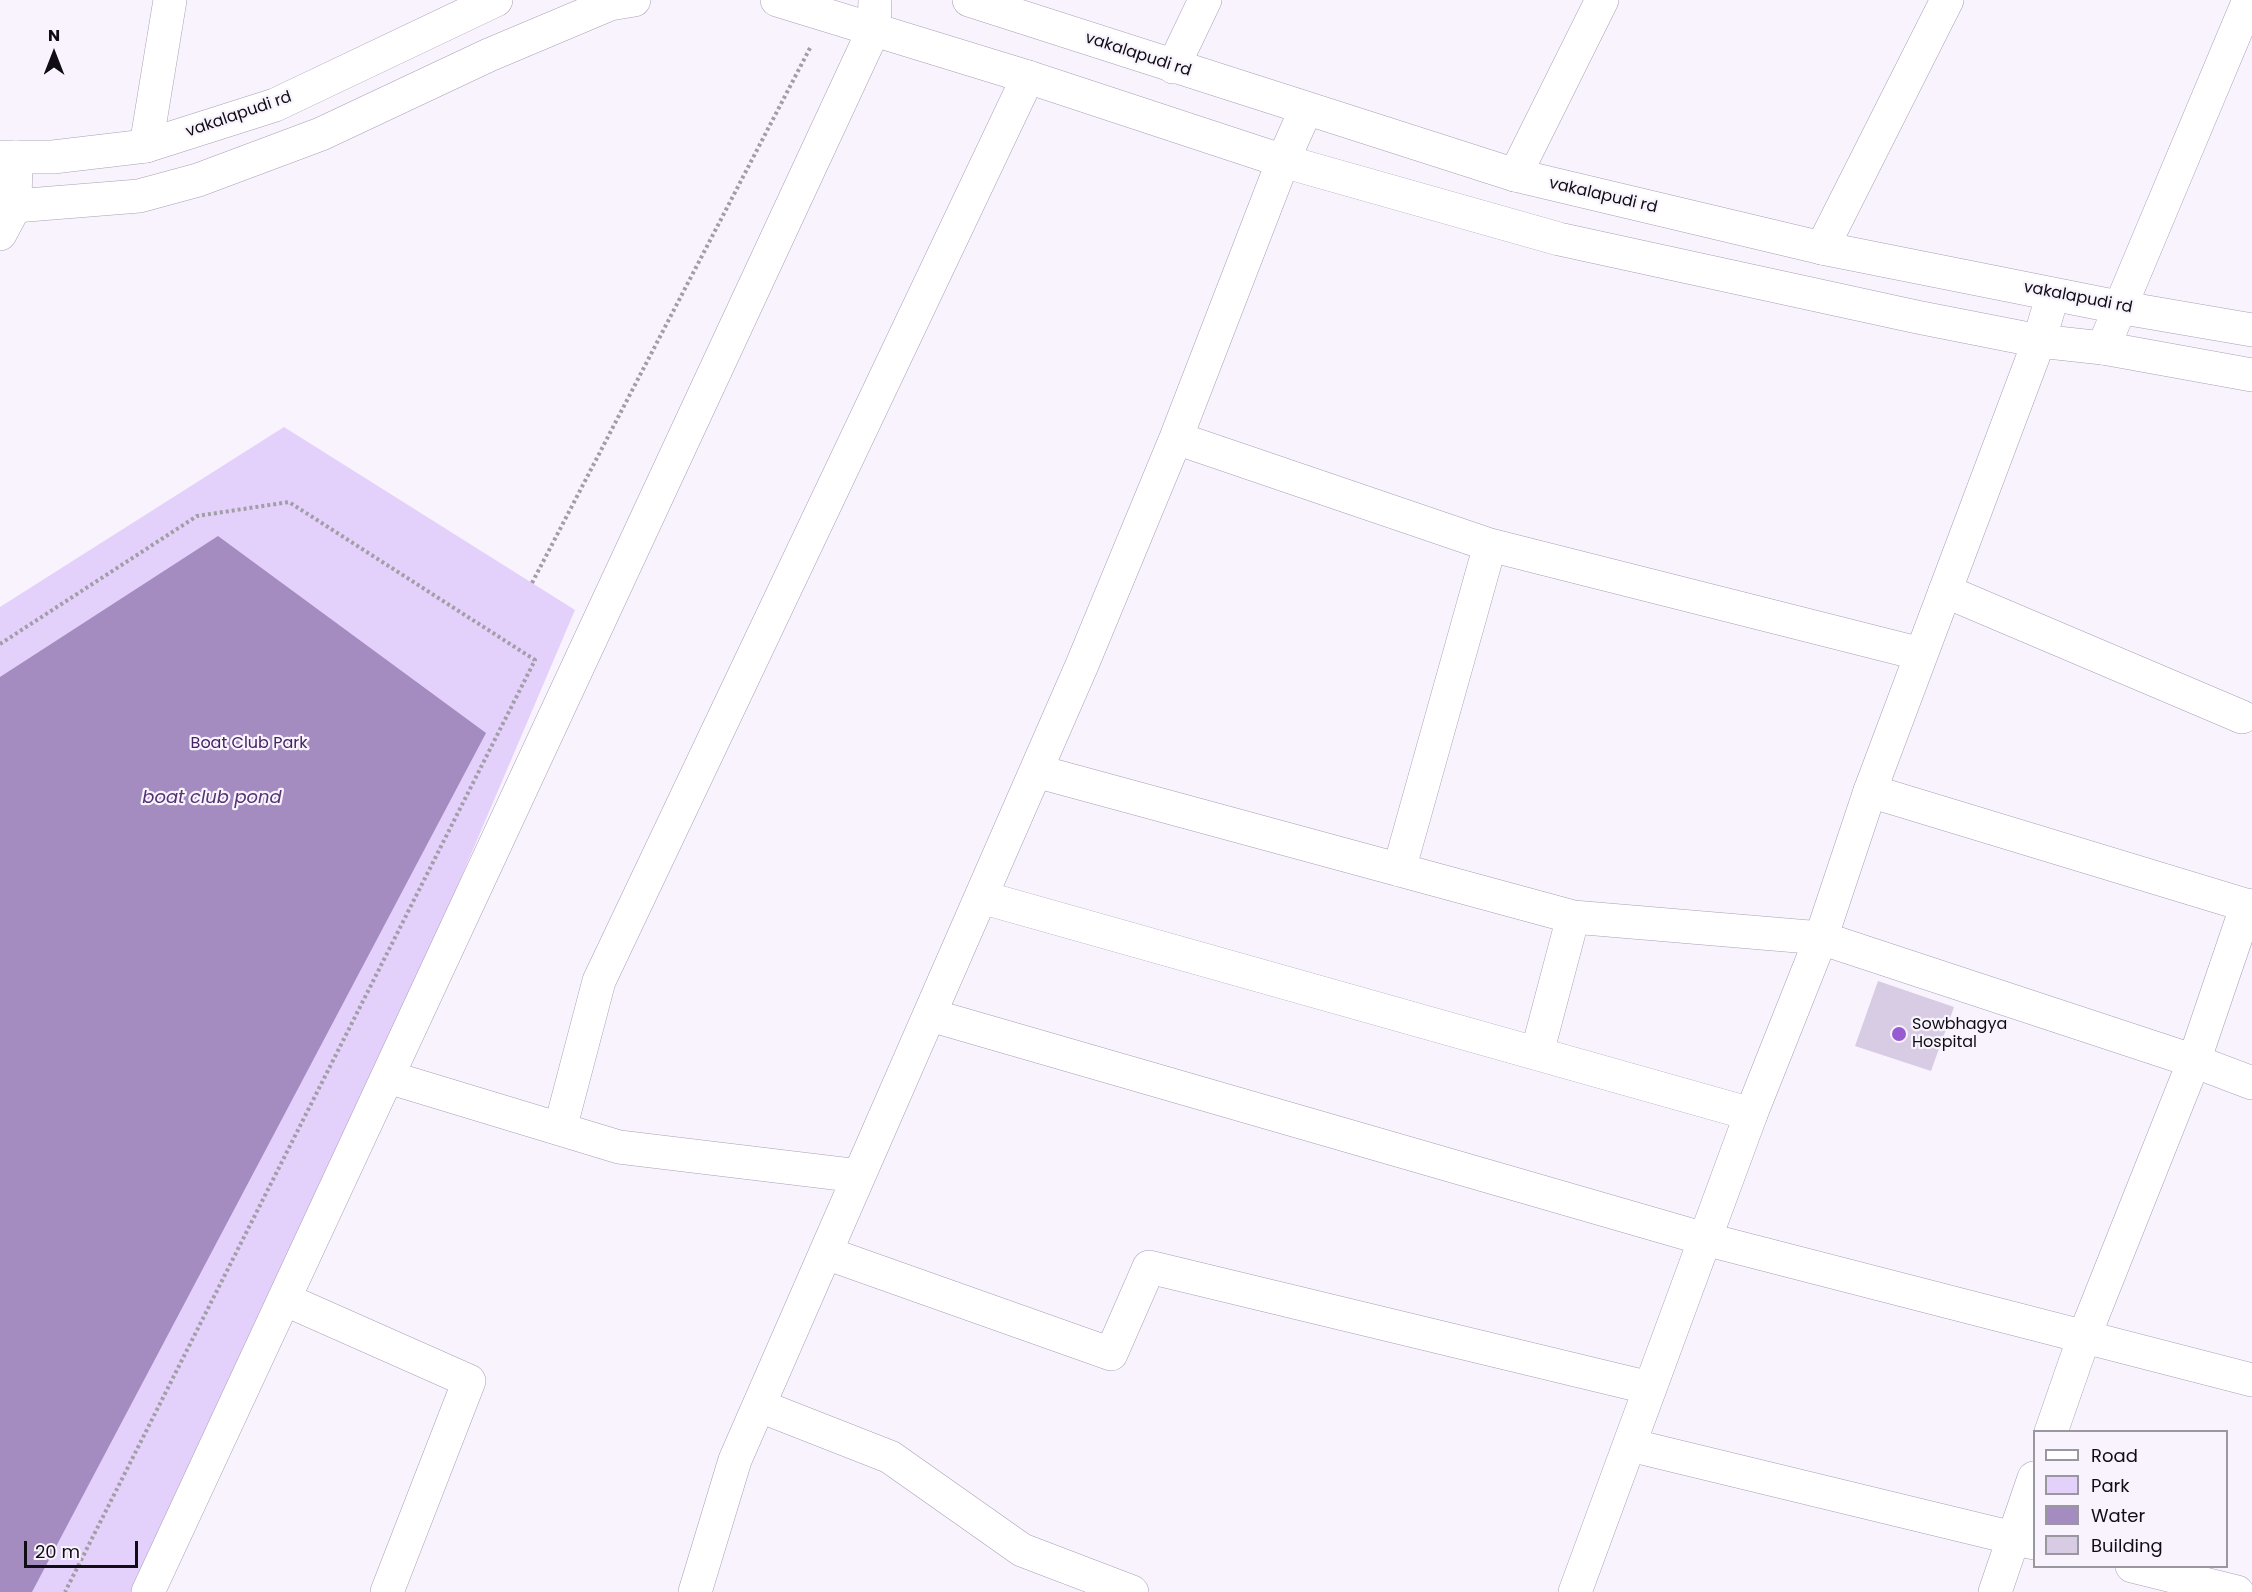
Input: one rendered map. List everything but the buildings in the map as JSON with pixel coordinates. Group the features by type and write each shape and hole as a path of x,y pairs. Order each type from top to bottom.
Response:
{"street":[{"path":"146,146 170,0"},
{"path":"8,157 5,215 139,195 198,180 321,134 489,55 610,4 634,0"},
{"path":"777,0 827,15 875,15 1028,77 1283,161 1559,239 1917,317 2039,341 2103,348 2252,375"},
{"name":"vakalapudi rd","path":"969,0 1515,175 1822,248 2118,307 2252,330"},
{"path":"1173,67 1205,0"},
{"path":"1515,175 1602,0"},
{"path":"1822,248 1947,0"},
{"path":"2103,348 2118,307 2249,0"},
{"path":"481,7 489,55"},
{"name":"vakalapudi rd","path":"8,157 53,157 146,146 275,105 481,7"},
{"path":"148,1592 388,1077 875,15"},
{"path":"560,1129 599,981 1028,77"},
{"path":"695,1592 735,1461 981,897 1176,438 1283,161 1306,109"},
{"path":"1575,1592 1751,1114 1821,938 1870,791 2039,341 2053,294"},
{"path":"1176,438 1490,545 1921,654"},
{"path":"1399,870 1490,545"},
{"path":"1945,591 2242,717"},
{"path":"1035,771 1573,917 1821,938 2194,1061 2252,1083"},
{"path":"1870,791 2250,906 2194,1061 2084,1337 2051,1430"},
{"path":"981,897 1751,1114"},
{"path":"1537,1053 1573,917"},
{"path":"930,1015 1705,1239 2252,1380"},
{"path":"388,1077 619,1147 859,1176"},
{"path":"826,1253 1111,1354 1149,1267 1650,1388"},
{"path":"284,1299 469,1381 387,1592"},
{"path":"760,1406 890,1457 1022,1550 1132,1592"},
{"path":"1630,1445 2024,1540"},
{"path":"1995,1592 2024,1540 2033,1484"},
{"path":"2140,1568 2237,1592"}],"path":[{"path":"532,583 827,15"},
{"path":"0,644 197,516 289,502 535,660 65,1592"}],"green space":[{"name":"boat club pond","path":"284,427 575,610 388,1049 147,1592 0,1592 0,607"}],"water":[{"name":"boat club pond","path":"218,536 486,733 32,1592 0,1592 0,677"}],"place":[{"name":"Sowbhagya Hospital","path":"1899,1034"}],"park label":[{"name":"Boat Club Park","path":"249,744"}]}
